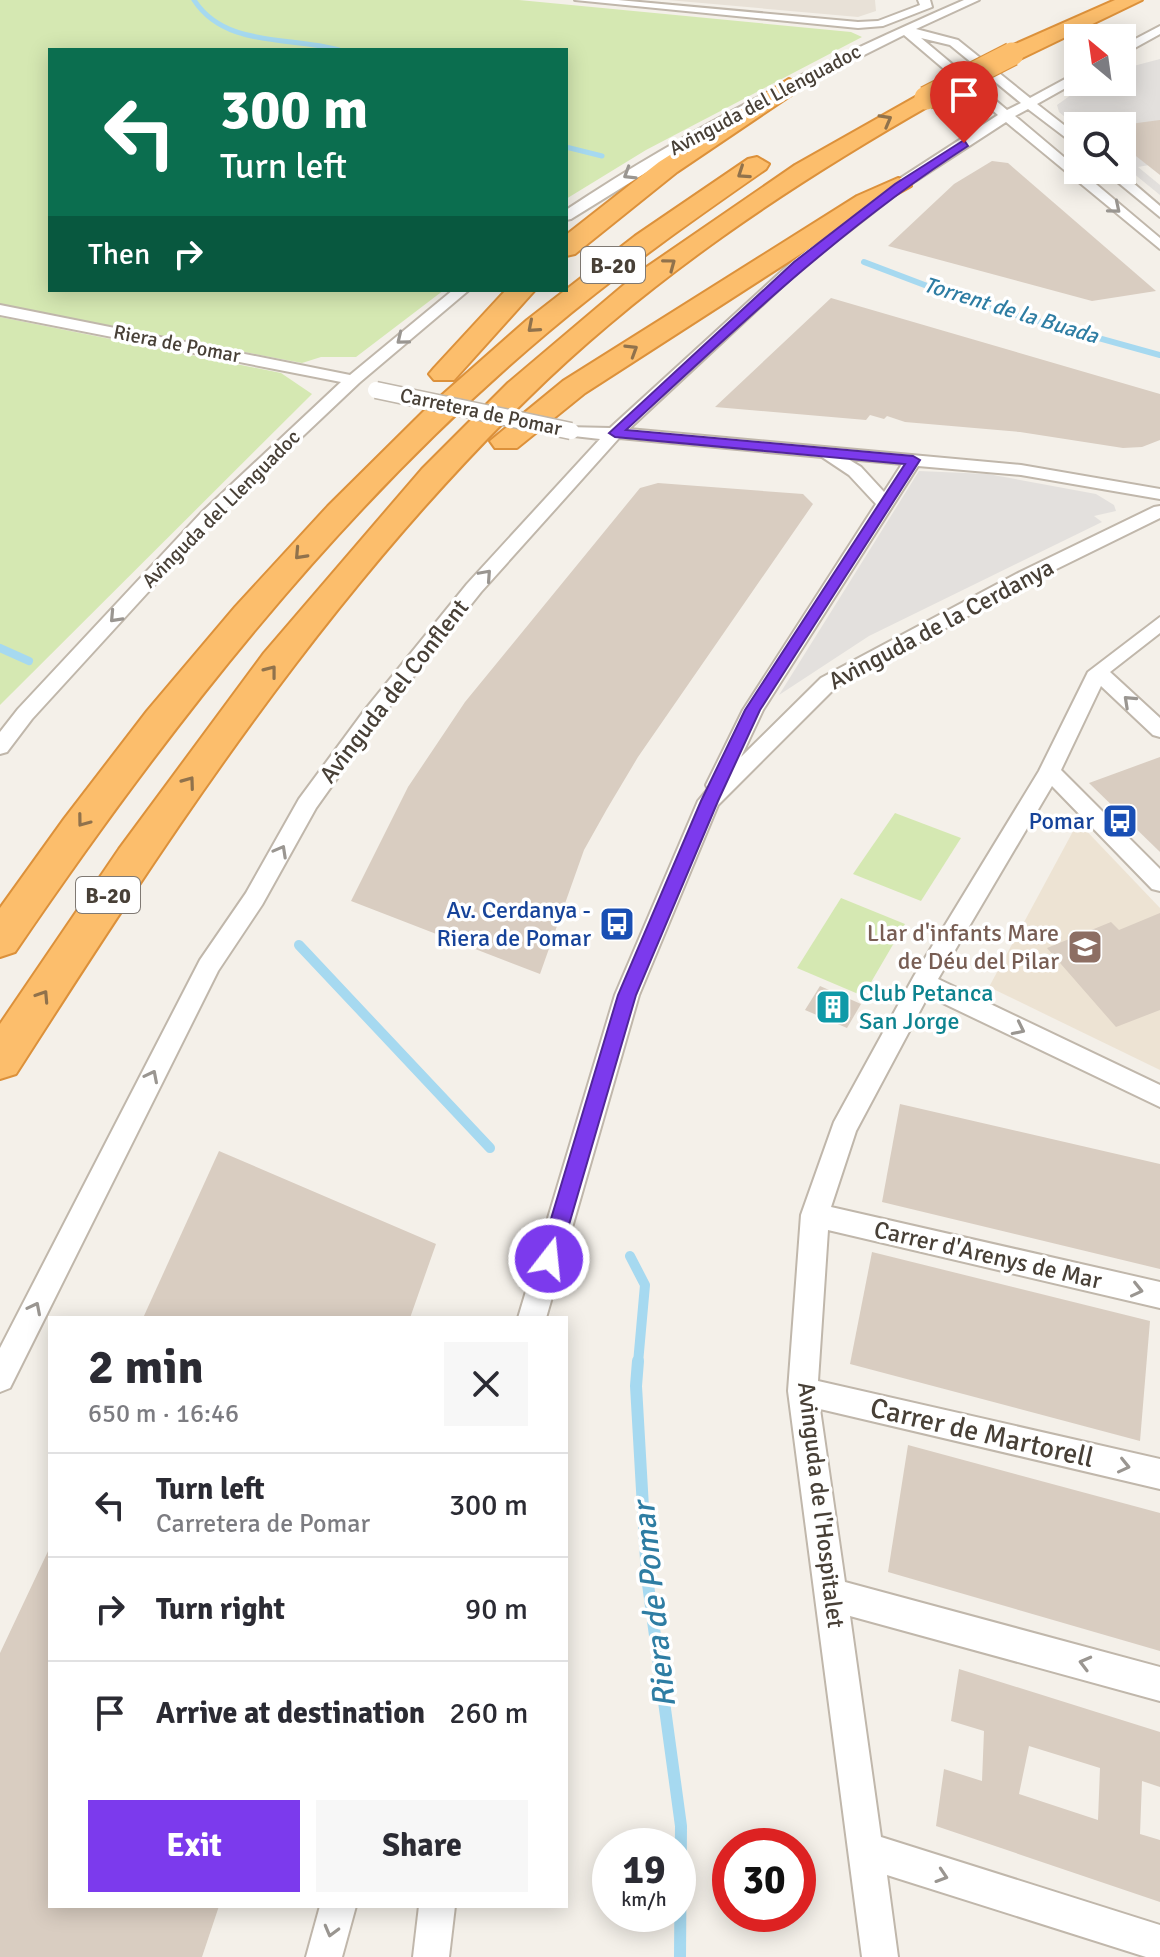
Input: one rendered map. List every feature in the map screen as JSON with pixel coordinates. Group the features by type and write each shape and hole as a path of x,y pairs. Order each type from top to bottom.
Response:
{"highway":[{"name":"B-20","path":"0,1061 126,868 328,598 407,506 505,406 612,308 752,202 854,138 926,98 1012,54 1132,0"},
{"path":"919,71 980,43"},
{"path":"568,246 668,167 789,86"},
{"name":"B-20","path":"0,941 57,855 237,621 353,496 538,322 673,220 782,149"},
{"path":"407,506 500,446 574,387 866,201 898,186"},
{"path":"353,496 390,432 519,292"}],"street":[{"path":"581,0 858,25 897,19 926,7 924,0"},
{"path":"889,0 890,13 897,19"},
{"name":"Avinguda del Llenguadoc","path":"568,215 674,146 789,86 973,0"},
{"path":"1136,43 1160,29"},
{"path":"906,31 954,42 1064,131"},
{"path":"906,31 1160,245"},
{"name":"Avinguda del Conflent","path":"0,1378 208,966 254,899 307,804 371,716 474,588 615,433 798,264 898,186 1006,116 1064,84"},
{"name":"Avinguda del Conflent","path":"964,143 1004,139 1044,147"},
{"path":"1126,184 1160,213"},
{"name":"Avinguda del Llenguadoc","path":"0,747 25,714 207,517 354,379 460,292"},
{"name":"Riera de Pomar","path":"0,310 354,379"},
{"name":"Carretera de Pomar","path":"354,379 577,425 590,435 615,433 1021,470 1160,494"},
{"path":"825,453 855,471 885,503"},
{"name":"Avinguda de la Cerdanya","path":"533,1316 627,995 709,801 753,710 913,460"},
{"path":"1099,483 1121,499 1130,525"},
{"name":"Avinguda de la Cerdanya","path":"709,801 828,683 1160,511"},
{"name":"Avinguda de l'Hospitalet","path":"880,1957 803,1391 815,1215 843,1130 923,983 1050,771 1098,672 1160,623"},
{"path":"1098,672 1160,730"},
{"path":"1050,771 1160,883"},
{"path":"923,983 1160,1097"},
{"name":"Carrer d'Arenys de Mar","path":"815,1215 1160,1295"},
{"name":"Carrer de Martorell","path":"803,1391 1160,1474"},
{"path":"832,1595 1160,1684"},
{"path":"868,1851 1160,1943"},
{"path":"324,1957 337,1908"},
{"path":"431,1957 437,1908"}],"shaded area":[{"path":"668,0 875,0 876,11 858,17"},
{"path":"1160,59 1160,163 1138,167 1160,185 1160,195 1136,175 1136,112 1064,112 1064,116 1057,105 1070,96 1136,96 1136,65"},
{"path":"919,471 988,474 1096,494 1114,505 1116,511 1094,516 1102,522 869,636 779,695"},
{"name":"Llar d'infants Mare de Déu del Pilar","path":"1078,822 1160,908 1160,1070 989,987"}],"green space":[{"path":"0,0 519,0 851,32 862,37 646,150 568,198 568,48 48,48 48,292 441,292 356,357 321,357 302,363 0,306"},
{"path":"0,317 281,373 312,394 0,705"},
{"path":"895,813 961,838 921,901 853,874"},
{"path":"841,898 905,924 863,996 797,968"}],"building":[{"path":"1160,120 1160,175 1136,156 1136,123"},
{"path":"992,161 1008,163 1156,291 1092,301 888,246 954,184"},
{"path":"831,298 1160,394 1160,440 1142,447 1123,448 1020,432 905,422 887,416 884,419 870,415 866,420 715,407"},
{"path":"658,483 803,494 813,504 638,757 607,809 584,850 540,974 351,901 408,787 465,702 640,488"},
{"path":"1160,757 1160,852 1089,783"},
{"path":"1160,913 1160,1010 1116,1027 1047,948 1111,922 1119,930"},
{"name":"Club Petanca San Jorge","path":"820,986 861,1004 847,1028 805,1010"},
{"path":"900,1104 1160,1164 1160,1269 882,1202"},
{"path":"219,1151 436,1244 411,1316 144,1316"},
{"path":"872,1252 1150,1321 1140,1441 850,1364"},
{"path":"908,1445 1160,1513 1160,1651 888,1572"},
{"path":"48,1551 48,1908 218,1908 202,1957 0,1957 0,1653"},
{"path":"959,1669 1160,1732 1160,1787 1142,1781 1140,1834 1160,1840 1160,1902 936,1826 944,1769 982,1781 984,1731 951,1721","holes":["1029,1746 1100,1768 1098,1820 1019,1794"]}],"waterway":[{"name":"Torrent de la Buada","path":"194,0 207,15 240,33 330,48"},
{"name":"Torrent de la Buada","path":"568,148 602,156"},
{"name":"Torrent de la Buada","path":"864,262 972,303 1160,355"},
{"name":"Riera de Pomar","path":"0,648 29,661"},
{"name":"Riera de Pomar","path":"299,945 490,1148"},
{"name":"Riera de Pomar","path":"630,1256 645,1285 638,1363"},
{"name":"Riera de Pomar","path":"638,1361 636,1386 647,1577 681,1826 680,1957"}],"place":[{"name":"Pomar","path":"1120,821"},
{"name":"Av. Cerdanya - Riera de Pomar","path":"617,924"},
{"name":"Llar d'infants Mare de Déu del Pilar","path":"1085,947"},
{"name":"Club Petanca San Jorge","path":"833,1007"}],"route":[{"path":"549,1259 627,995 709,801 753,710 913,460 615,433 798,264 898,186 964,143"}]}
